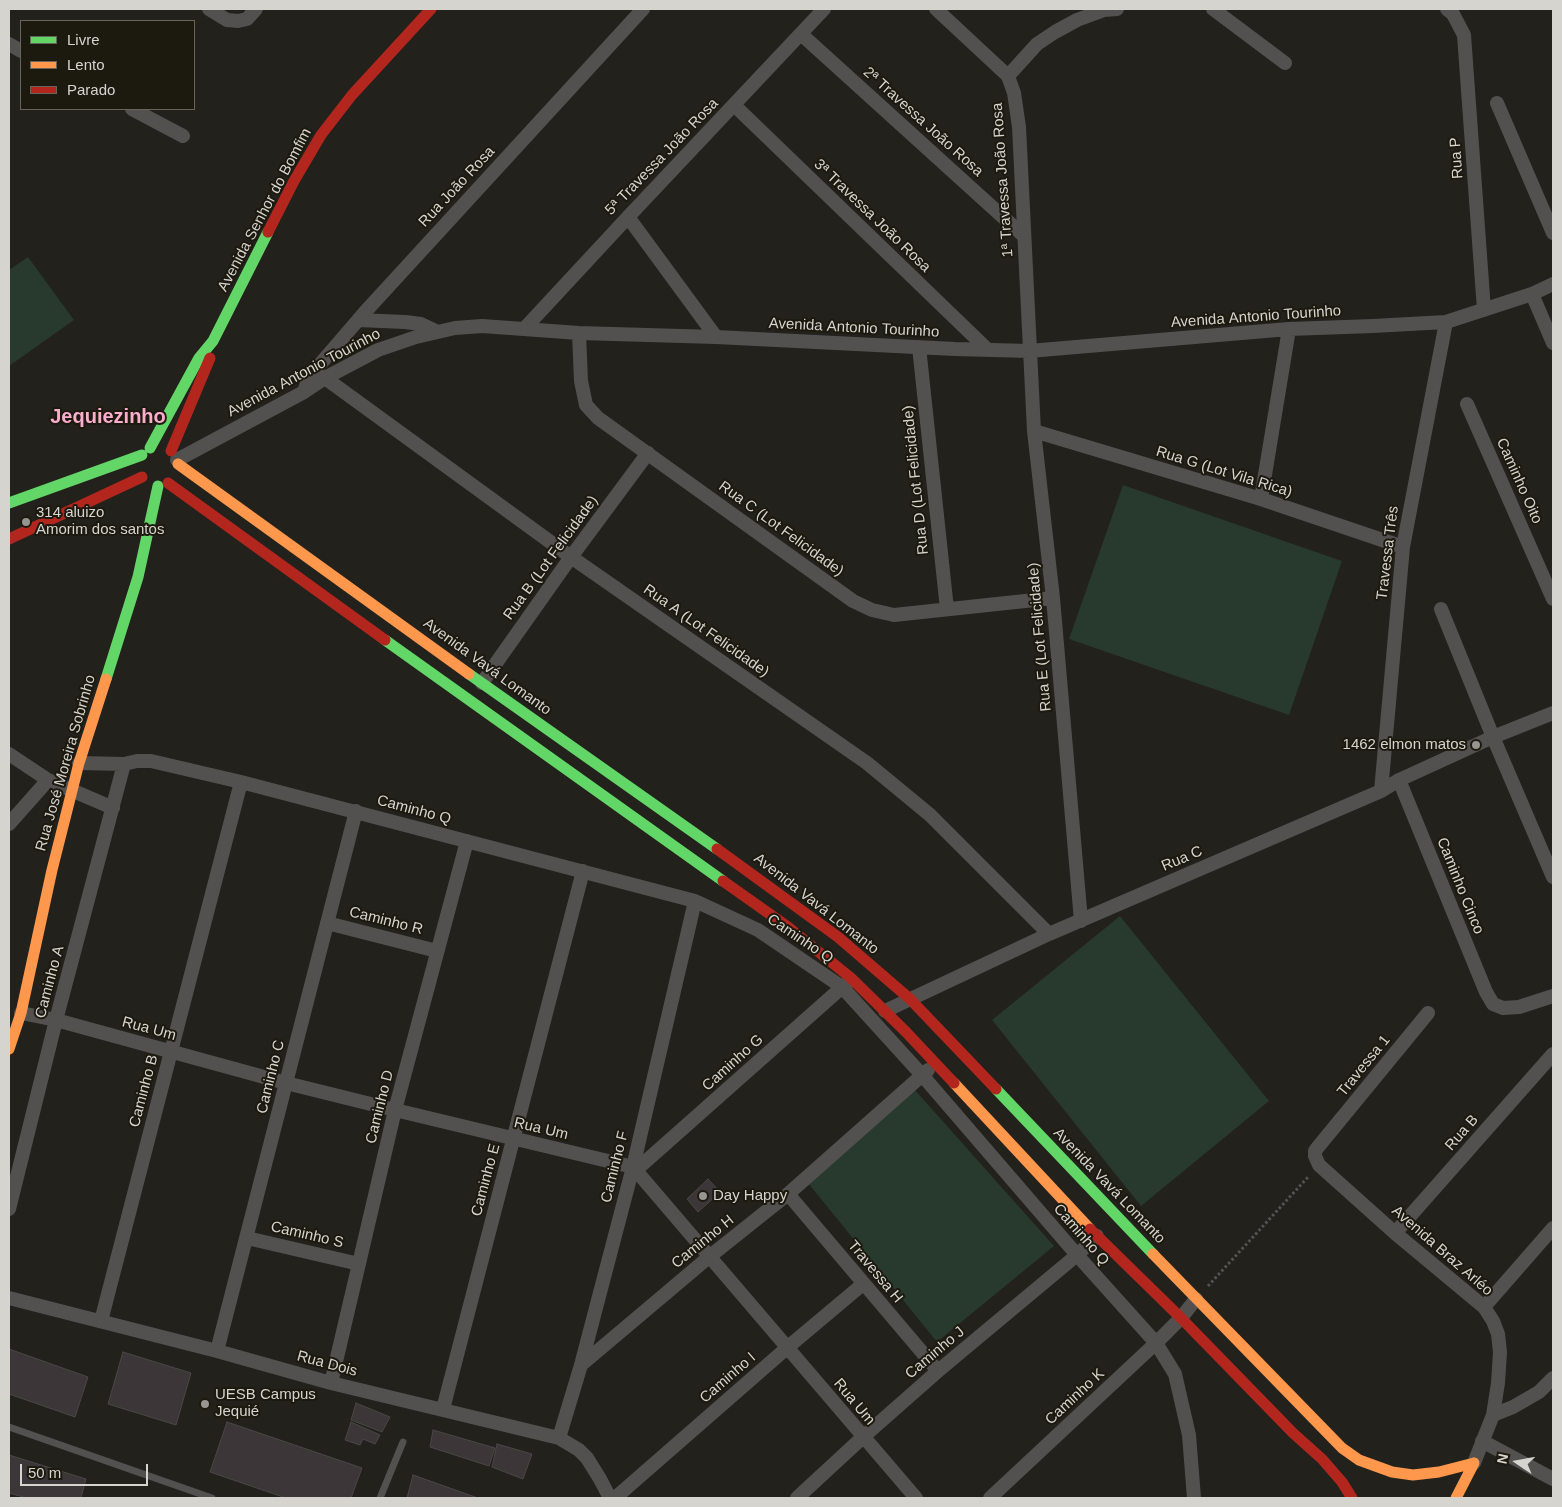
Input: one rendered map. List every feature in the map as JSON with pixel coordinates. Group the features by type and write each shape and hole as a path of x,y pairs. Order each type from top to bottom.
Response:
{"street":[{"path":"209,9 228,20 238,21 247,19 256,9"},
{"name":"Avenida Senhor do Bomfim","path":"146,452 199,358 212,342 290,189 321,134 352,95 431,9"},
{"name":"Rua João Rosa","path":"304,392 309,377 358,320 643,9"},
{"name":"5ª Travessa João Rosa","path":"524,329 824,9"},
{"path":"936,9 1008,76 1038,44 1055,32 1077,20 1104,10 1117,9"},
{"path":"1213,9 1284,64"},
{"name":"Rua P","path":"1447,9 1453,14 1464,35 1484,310"},
{"name":"2ª Travessa João Rosa","path":"801,34 1024,236"},
{"path":"9,44 20,50"},
{"name":"1ª Travessa João Rosa","path":"1008,76 1014,93 1019,127 1030,351"},
{"path":"1497,103 1553,233"},
{"name":"3ª Travessa João Rosa","path":"734,106 988,350"},
{"path":"134,110 183,136"},
{"path":"628,217 716,337"},
{"name":"Avenida Antonio Tourinho","path":"175,458 304,392 325,378 378,350 416,337 455,328 482,326 579,333 1030,351 1289,329 1446,322 1532,294 1553,284"},
{"path":"1532,294 1553,344"},
{"path":"358,320 421,324 438,332"},
{"name":"Travessa Três","path":"1382,791 1403,547 1446,322"},
{"path":"1260,499 1289,329"},
{"name":"Rua C (Lot Felicidade)","path":"579,333 581,381 586,405 598,418 853,601 872,610 894,615 1053,598"},
{"name":"Avenida Senhor do Bomfim","path":"175,458 212,352 212,342"},
{"name":"Rua D (Lot Felicidade)","path":"919,348 947,609"},
{"name":"Rua E (Lot Felicidade)","path":"1030,351 1034,431 1053,598 1081,921"},
{"name":"Rua A (Lot Felicidade)","path":"325,378 571,557 867,763 930,815 1049,934"},
{"name":"Caminho Oito","path":"1467,404 1553,599"},
{"name":"Rua G (Lot Vila Rica)","path":"1034,431 1260,499 1403,547"},
{"path":"9,503 146,452 157,446 164,447 175,458 176,474 163,484"},
{"path":"146,452 139,462 139,470 142,477 149,483 163,484 205,511 788,927 847,983 885,1011 1097,1236 1181,1318 1293,1433 1322,1459 1342,1482 1352,1498"},
{"name":"Rua B (Lot Felicidade)","path":"482,683 571,557 648,453"},
{"name":"Avenida Vavá Lomanto","path":"175,458 482,683 736,862 838,937 910,999 1196,1299 1342,1448 1359,1460 1392,1472 1413,1475 1439,1472 1474,1463"},
{"path":"9,539 142,477"},
{"name":"Rua José Moreira Sobrinho","path":"9,1049 21,1013 71,791 138,577 163,484"},
{"path":"1441,609 1553,877"},
{"name":"Rua C","path":"885,1011 1049,934 1382,791 1399,780 1493,737 1553,713"},
{"path":"9,754 48,780 113,808"},
{"name":"Caminho Q","path":"79,763 124,764 137,761 151,761 241,782 695,901 758,930 847,983 922,1076 1156,1343 1175,1374 1189,1435 1194,1498"},
{"name":"Caminho A","path":"9,1210 56,1020 124,764"},
{"path":"9,824 48,780"},
{"name":"Caminho Cinco","path":"1399,780 1486,992 1494,1004 1503,1008 1519,1007 1553,996"},
{"name":"Caminho B","path":"101,1321 241,782"},
{"name":"Caminho C","path":"216,1351 247,1238 356,812"},
{"name":"Caminho D","path":"331,1382 395,1110 467,841"},
{"name":"Caminho E","path":"443,1409 583,872"},
{"name":"Caminho F","path":"559,1438 582,1365 634,1169 695,901"},
{"name":"Caminho R","path":"327,923 437,951"},
{"name":"Caminho G","path":"634,1169 847,983"},
{"name":"Rua Um","path":"21,1013 56,1020 286,1083 634,1169 916,1498"},
{"name":"Travessa 1","path":"1319,1165 1316,1161 1315,1151 1428,1013"},
{"name":"Rua B","path":"1395,1233 1553,1054"},
{"name":"Caminho H","path":"582,1365 709,1257 788,1194 934,1064"},
{"name":"Avenida Braz Arléo","path":"1319,1165 1395,1233 1484,1307 1493,1321 1498,1334 1500,1352 1498,1383 1493,1414 1474,1463"},
{"name":"Travessa H","path":"788,1194 938,1371"},
{"path":"1484,1307 1553,1228"},
{"name":"Caminho J","path":"797,1498 862,1437 1097,1236"},
{"name":"Caminho S","path":"247,1238 359,1264"},
{"name":"Caminho I","path":"616,1498 863,1284"},
{"name":"Rua Dois","path":"9,1298 331,1382 559,1438 579,1450 587,1458 610,1498"},
{"name":"Caminho K","path":"990,1498 1156,1343 1181,1318 1196,1299"},
{"path":"1493,1414 1513,1407 1539,1392 1553,1378"},
{"path":"1482,1441 1553,1479"},
{"path":"1456,1498 1474,1463"}],"lane":[{"path":"9,1427 212,1498"},
{"path":"380,1498 403,1442"}],"path":[{"path":"1196,1299 1319,1165"}],"green space":[{"path":"28,257 74,320 9,366 9,270"},
{"path":"1123,485 1342,561 1289,715 1069,639"},
{"path":"1120,916 1269,1101 1141,1206 992,1020"},
{"path":"914,1089 1054,1246 937,1342 808,1183"}],"building":[{"name":"Day Happy","path":"708,1179 720,1192 698,1212 687,1199"},
{"path":"9,1349 88,1377 75,1417 9,1394"},
{"path":"123,1352 191,1373 176,1425 108,1404"},
{"path":"356,1403 390,1417 382,1432 351,1420"},
{"path":"227,1422 362,1468 351,1498 286,1498 210,1472"},
{"path":"351,1422 380,1435 375,1444 363,1439 360,1445 345,1440"},
{"path":"433,1430 495,1448 489,1466 430,1447"},
{"path":"497,1444 532,1454 523,1479 492,1467"},
{"path":"9,1455 86,1479 81,1498 27,1498 9,1493"},
{"path":"413,1475 478,1498 407,1498"}],"traffic: fast":[{"path":"150,448 199,358 213,341 268,232"},
{"path":"9,503 142,455"},
{"path":"106,679 138,577 158,486"},
{"path":"385,640 723,881"},
{"path":"469,674 717,849"},
{"path":"996,1089 1153,1254"}],"traffic: slow":[{"path":"178,464 469,674"},
{"path":"9,1049 21,1013 52,870 79,763 106,679"},
{"path":"954,1083 1090,1229"},
{"path":"1153,1254 1342,1448 1359,1460 1392,1472 1413,1475 1439,1472 1474,1463"},
{"path":"1456,1498 1474,1463"}],"traffic: jam":[{"path":"268,232 294,181 321,135 352,95 431,9"},
{"path":"171,451 210,358"},
{"path":"9,539 142,477"},
{"path":"168,483 385,640"},
{"path":"717,849 838,937 910,999 996,1089"},
{"path":"723,881 788,927 851,978 954,1083"},
{"path":"1090,1229 1181,1318 1293,1433 1322,1459 1342,1482 1352,1498"}],"place":[{"name":"314 aluizo Amorim dos santos","path":"26,522"},
{"name":"1462 elmon matos","path":"1476,745"},
{"name":"Day Happy","path":"703,1196"},
{"name":"UESB Campus Jequié","path":"205,1404"}],"district":[{"name":"Jequiezinho","path":"108,417"}]}
